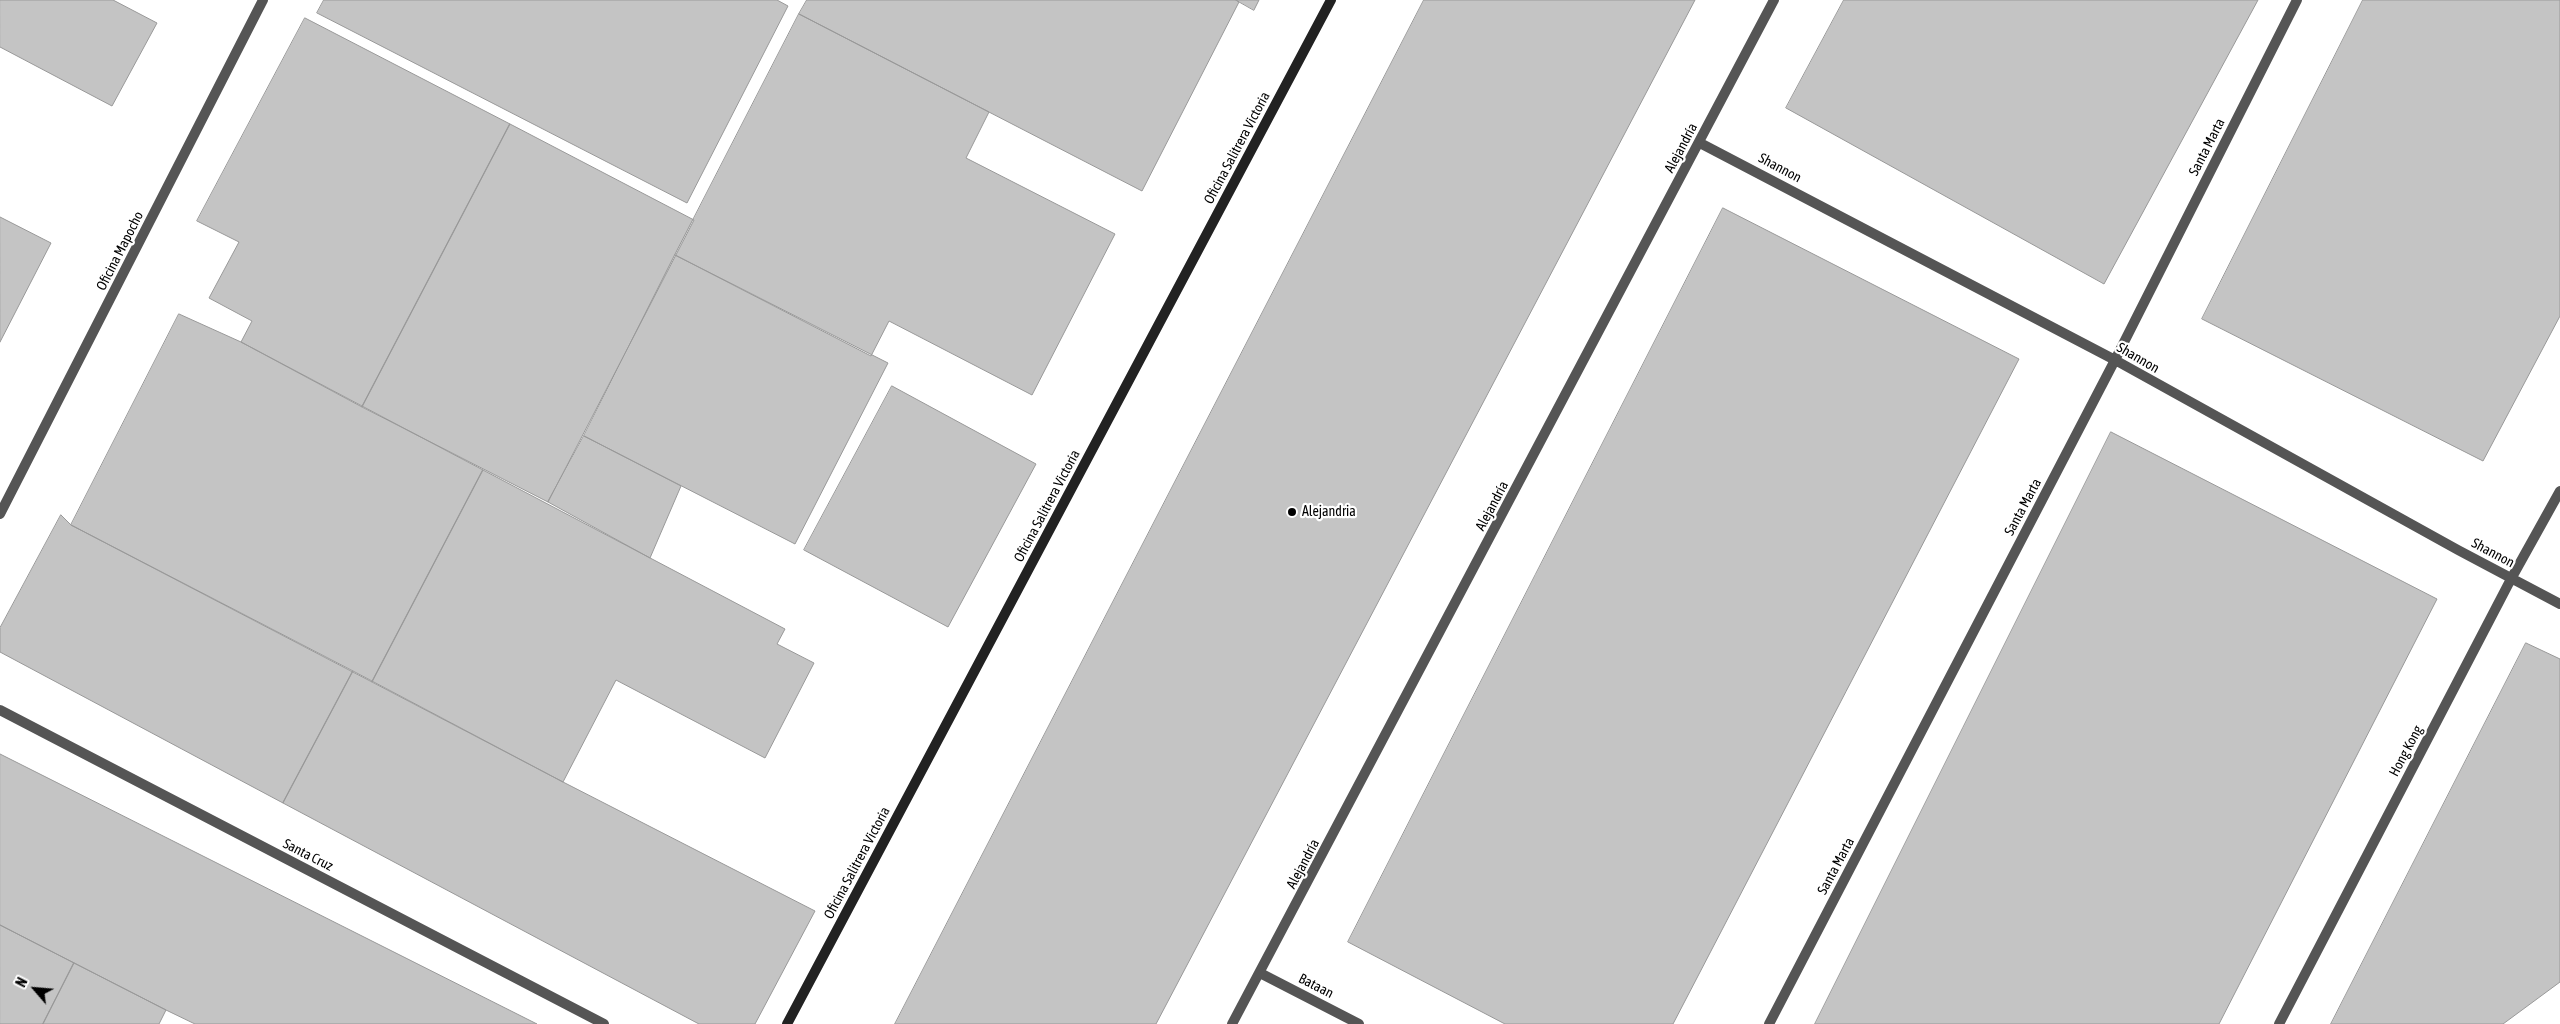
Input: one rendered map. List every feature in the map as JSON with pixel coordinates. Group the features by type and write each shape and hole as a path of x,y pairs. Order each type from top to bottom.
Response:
{"street":[{"name":"Oficina Mapocho","path":"0,514 264,0"},
{"name":"Oficina Salitrera Victoria","path":"786,1024 1332,0"},
{"name":"Alejandría","path":"1232,1024 1774,0"},
{"name":"Santa Marta","path":"1769,1024 2115,360 2296,0"},
{"name":"Shannon","path":"1700,143 2115,360 2511,579 2560,604"},
{"name":"Hong Kong","path":"2279,1024 2511,579 2560,491"},
{"name":"Santa Cruz","path":"0,710 604,1024"},
{"name":"Bataan","path":"1260,973 1359,1024"}],"building":[{"path":"0,0 113,0 157,23 112,106 0,47"},
{"path":"324,0 777,0 788,6 687,203 317,13"},
{"path":"807,0 1236,0 1239,2 1142,191 799,14"},
{"path":"1236,0 1259,0 1254,10"},
{"name":"Alejandria","path":"1424,0 1695,0 1156,1024 895,1024"},
{"path":"1844,0 2258,0 2104,284 1786,108"},
{"path":"2363,0 2560,0 2560,316 2483,461 2202,319"},
{"path":"799,14 989,112 966,158 1115,234 1032,395 889,321 871,356 675,255"},
{"path":"305,18 510,124 362,407 241,342 252,321 209,298 239,242 197,221"},
{"path":"510,124 694,220 548,502 362,407"},
{"path":"1723,208 2019,359 1673,1024 1505,1024 1348,942"},
{"path":"0,217 51,243 0,342"},
{"path":"675,255 888,363 795,544 584,436"},
{"path":"179,314 241,342 483,470 372,682 71,525"},
{"path":"892,386 1036,464 948,627 804,550"},
{"path":"2111,432 2437,599 2219,1024 1815,1024"},
{"path":"584,436 681,486 650,558 548,502"},
{"path":"483,470 785,629 777,644 814,663 765,758 616,680 563,782 372,682"},
{"path":"61,515 71,525 353,671 283,803 0,652 0,628"},
{"path":"2526,643 2560,659 2560,982 2503,1024 2331,1024"},
{"path":"353,671 563,782 815,911 755,1024 699,1024 283,803"},
{"path":"0,754 537,1024 195,1024 166,1010 0,925"},
{"path":"0,925 74,963 43,1024 0,1024"},
{"path":"74,963 166,1010 159,1024 43,1024"}],"place":[{"name":"Alejandria","path":"1292,512"}]}
